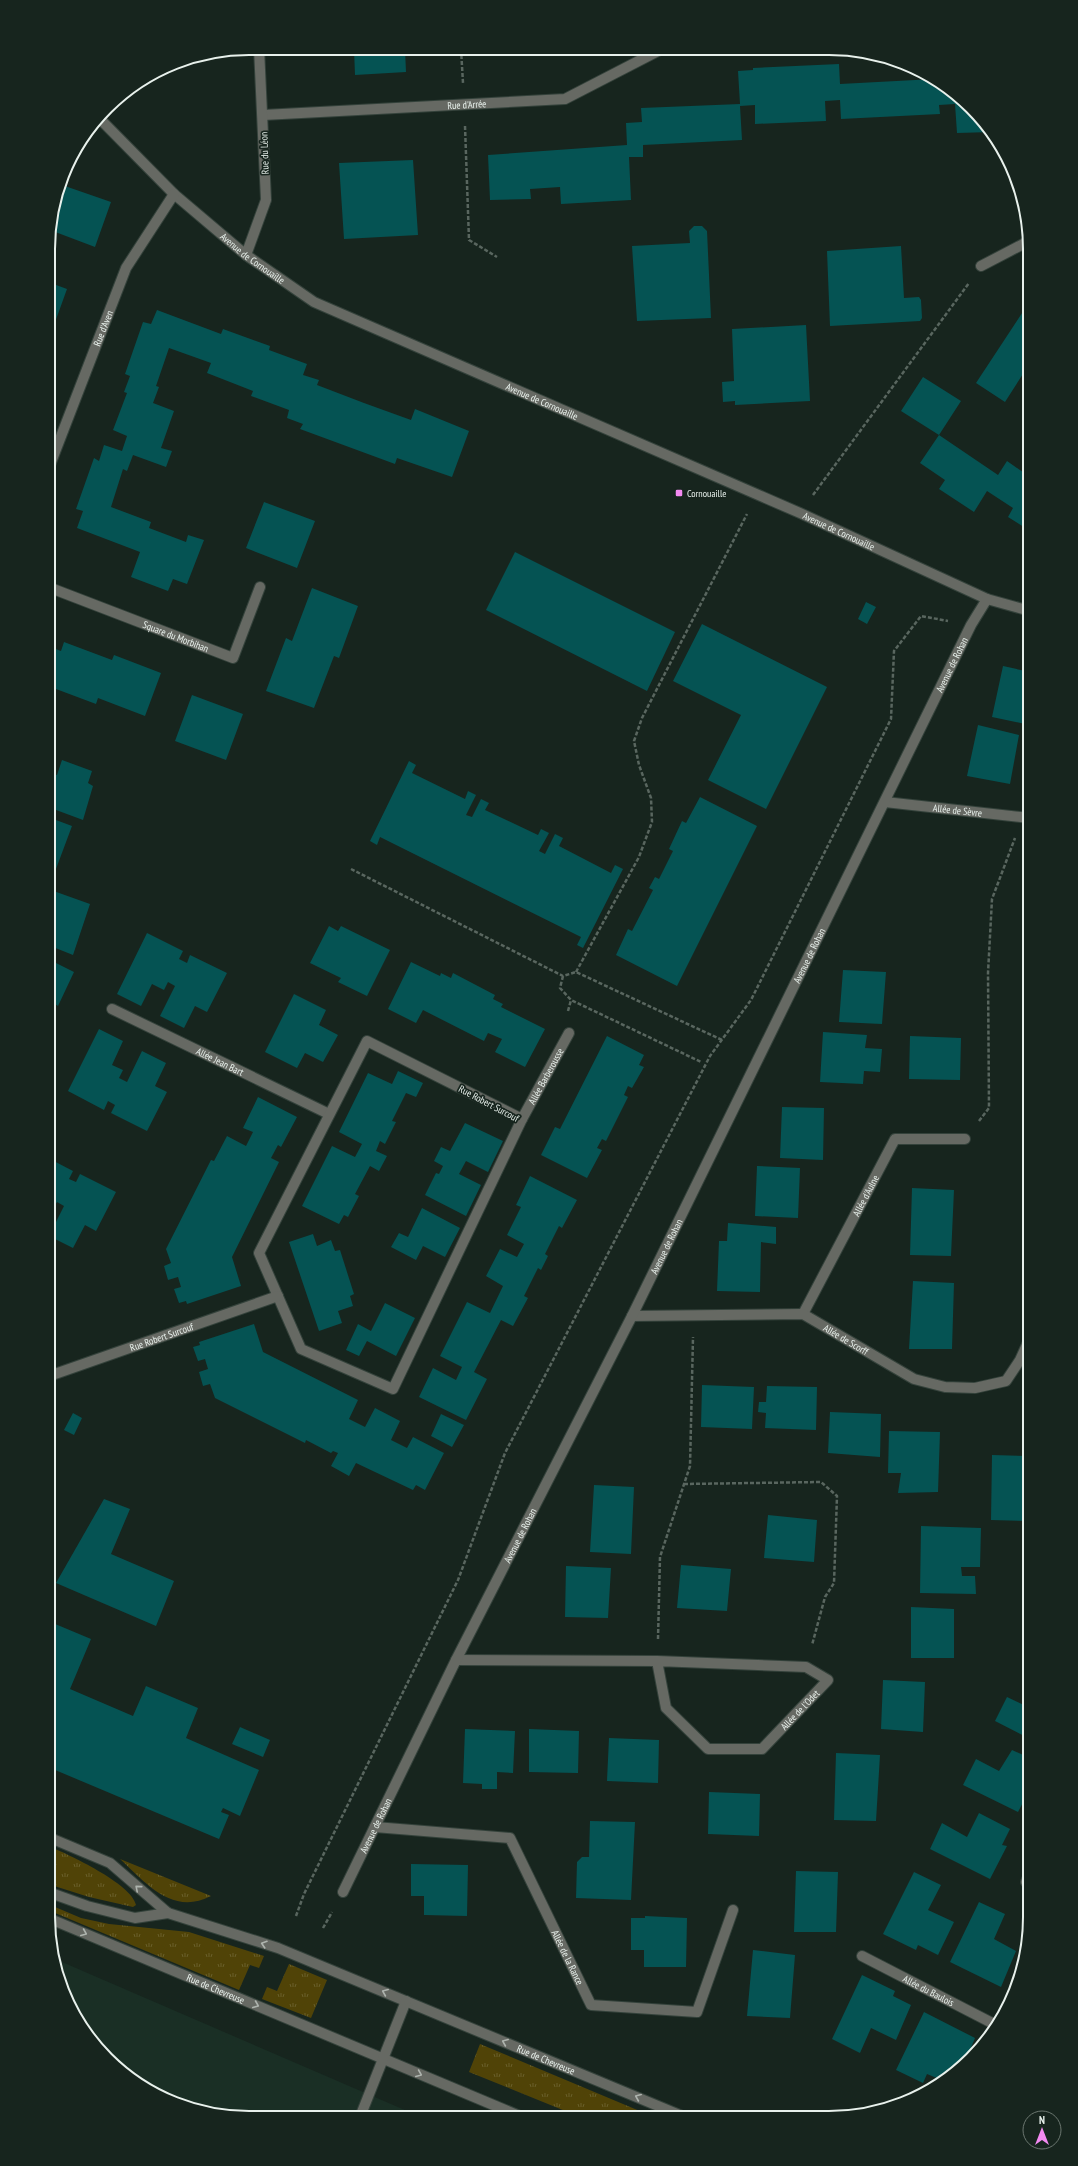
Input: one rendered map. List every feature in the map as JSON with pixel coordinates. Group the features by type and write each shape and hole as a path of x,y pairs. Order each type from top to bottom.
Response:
{"street":[{"name":"Rue du Léon","path":"246,255 266,200 259,55"},
{"name":"Rue d'Arrée","path":"263,115 565,99 649,55"},
{"name":"Avenue de Cornouaille","path":"103,122 174,194 246,255 314,302 757,494 987,599 1023,609"},
{"name":"Rue d'Aven","path":"55,452 126,268 174,194"},
{"path":"981,266 1023,244"},
{"name":"Square du Morbihan","path":"55,590 233,658 260,587"},
{"name":"Avenue de Rohan","path":"343,1892 456,1660 632,1316 971,625 987,599"},
{"name":"Allée de Sèvre","path":"885,802 1023,817"},
{"name":"Allée Jean Bart","path":"112,1008 329,1114"},
{"name":"Allée Barberousse","path":"522,1119 569,1033"},
{"name":"Rue Robert Surcouf","path":"367,1042 522,1119 393,1389 301,1349 259,1253 367,1042"},
{"name":"Allée d'Aulne","path":"803,1314 895,1139 965,1139"},
{"name":"Rue Robert Surcouf","path":"55,1374 278,1296"},
{"path":"632,1316 694,1317 803,1314"},
{"name":"Allée de Scorff","path":"803,1314 914,1379 945,1387 975,1388 1006,1381 1023,1353"},
{"name":"Allée de l'Odet","path":"456,1660 657,1661 806,1667 828,1680 762,1749 708,1749 666,1708 657,1661"},
{"name":"Allée de la Rance","path":"375,1827 510,1838 591,2005 697,2012 733,1910"},
{"name":"Rue de Chevreuse","path":"55,1840 110,1863 168,1913 286,1951 670,2111"},
{"name":"Rue de Chevreuse","path":"55,1895 87,1906 135,1918 168,1913"},
{"name":"Rue de Chevreuse","path":"55,1921 508,2111"},
{"name":"Allée du Baulois","path":"862,1956 991,2023"},
{"path":"362,2111 406,2001"}],"path":[{"path":"461,55 469,240 497,257"},
{"path":"800,513 981,266"},
{"path":"576,972 639,857 652,822 651,798 639,765 634,741 642,718 757,494"},
{"path":"296,1916 304,1894 458,1580 505,1453 710,1056 751,1000 891,719 894,650 921,616 971,625"},
{"path":"965,1139 989,1108 988,973 992,899 1023,824"},
{"path":"351,868 563,976 576,972 722,1040"},
{"path":"563,976 560,988 571,1000 701,1062"},
{"path":"657,1661 660,1557 690,1466 694,1317"},
{"path":"684,1484 822,1482 837,1496 834,1583 825,1597 806,1667"}],"shaded area":[{"path":"60,1961 407,2111 236,2111 186,2101 163,2091 141,2078 121,2063 103,2045 88,2025 75,2003 65,1980"}],"green space":[{"path":"55,1849 112,1879 132,1897 136,1905 133,1907 89,1897 55,1886"},
{"path":"120,1859 211,1896 197,1901 184,1902 172,1899 150,1887"},
{"path":"55,1907 81,1918 109,1924 189,1932 264,1956 259,1968 250,1965 239,1990 55,1913"},
{"path":"289,1964 327,1980 311,2018 262,1999 267,1987 277,1991"},
{"path":"480,2044 640,2111 565,2111 469,2072"}],"building":[{"path":"354,55 405,55 406,72 355,75"},
{"path":"839,64 840,84 923,80 957,103 984,132 957,133 955,104 939,105 940,114 841,119 840,100 825,101 826,121 755,124 755,105 740,106 742,140 643,145 643,157 629,157 631,200 561,204 560,187 530,189 531,199 490,200 488,155 627,145 626,123 642,122 641,108 740,104 738,71 753,70 753,68"},
{"path":"413,160 418,235 344,239 339,163"},
{"path":"65,186 111,202 95,247 56,232"},
{"path":"694,226 702,226 707,231 711,318 637,321 632,246 690,243 689,231"},
{"path":"901,246 904,298 919,297 921,300 922,318 920,321 830,326 827,251"},
{"path":"55,285 67,289 55,322"},
{"path":"157,310 221,334 223,329 270,346 269,350 307,364 303,375 319,380 317,385 411,420 415,409 469,431 452,477 397,458 395,464 300,429 303,424 287,418 289,410 251,396 253,391 207,373 211,363 169,348 156,386 159,387 153,403 174,411 161,448 172,451 166,467 133,455 127,471 123,469 111,507 151,522 149,528 186,542 188,535 204,540 187,584 173,579 168,591 131,577 140,552 77,528 83,511 76,509 94,458 99,461 104,445 122,451 127,436 113,430 127,393 124,392 130,376 125,374 143,322 151,324"},
{"path":"1023,312 1023,374 1005,402 976,383"},
{"path":"806,325 810,401 735,405 735,401 723,402 722,382 734,381 732,329"},
{"path":"923,377 961,401 939,435 901,411"},
{"path":"939,435 998,475 1007,461 1023,472 1023,527 1008,517 1013,508 987,491 974,512 939,489 945,480 920,463"},
{"path":"264,502 315,521 297,568 246,548"},
{"path":"515,552 675,632 647,691 486,610"},
{"path":"312,588 358,606 339,658 334,656 314,708 266,691 286,638 292,641"},
{"path":"866,602 876,607 867,624 858,619"},
{"path":"702,624 827,687 766,809 708,780 741,715 673,681"},
{"path":"64,642 112,660 114,655 161,673 145,716 98,698 96,704 55,689 55,649 61,651"},
{"path":"1003,666 1023,670 1023,724 992,717"},
{"path":"192,695 243,714 226,760 175,741"},
{"path":"978,725 1019,735 1010,784 967,776"},
{"path":"62,760 92,771 88,783 93,786 83,820 55,810 55,774 57,775"},
{"path":"409,761 416,765 412,773 465,799 468,791 476,795 466,815 472,817 481,799 489,803 485,810 538,835 541,829 549,833 539,851 545,854 555,834 563,838 559,846 611,873 615,865 623,869 583,948 577,945 581,937 380,837 377,845 370,841"},
{"path":"700,797 757,826 677,986 616,955 628,929 632,931 653,890 649,888 655,877 659,879 673,851 669,849 682,821 686,823"},
{"path":"55,820 72,826 55,872"},
{"path":"55,892 90,904 73,955 55,948"},
{"path":"329,926 338,931 341,926 390,950 367,996 338,982 341,978 310,963"},
{"path":"147,933 183,951 179,959 187,963 190,955 227,973 207,1012 195,1006 184,1028 160,1016 175,986 168,982 164,990 152,984 141,1006 117,994"},
{"path":"55,962 74,972 58,1006 55,1004"},
{"path":"411,962 440,976 441,973 451,978 453,973 495,995 493,999 503,1004 501,1007 545,1029 525,1067 495,1052 502,1039 488,1033 484,1041 423,1010 416,1023 388,1009"},
{"path":"843,970 886,972 882,1024 839,1022"},
{"path":"294,994 326,1010 319,1025 338,1035 323,1062 305,1053 297,1068 265,1052"},
{"path":"99,1029 123,1041 112,1065 123,1070 119,1078 127,1082 142,1051 166,1063 155,1086 167,1092 147,1131 111,1113 115,1105 108,1101 104,1110 68,1091"},
{"path":"823,1032 867,1035 865,1048 882,1049 880,1072 864,1071 863,1084 820,1082"},
{"path":"607,1036 644,1055 639,1065 644,1067 632,1088 628,1086 624,1095 628,1097 606,1141 602,1139 597,1148 602,1150 587,1178 541,1155 555,1127 560,1129"},
{"path":"910,1036 961,1038 960,1080 909,1079"},
{"path":"398,1071 423,1083 416,1097 406,1093 392,1121 396,1122 385,1144 380,1141 376,1151 387,1156 379,1171 370,1166 355,1194 359,1196 348,1217 344,1215 339,1224 302,1206 332,1146 355,1157 362,1144 339,1132 368,1073 392,1084"},
{"path":"258,1097 297,1117 281,1147 278,1145 271,1158 279,1162 232,1257 241,1286 187,1304 186,1301 179,1303 174,1289 181,1287 178,1277 168,1280 164,1266 171,1263 166,1249 211,1160 214,1161 227,1136 246,1146 253,1132 243,1128"},
{"path":"782,1107 824,1108 823,1160 780,1158"},
{"path":"465,1123 503,1141 488,1172 466,1161 459,1174 481,1185 466,1216 425,1195 436,1173 439,1174 443,1166 434,1161 441,1147 450,1151"},
{"path":"55,1162 73,1171 69,1179 76,1182 80,1174 116,1192 96,1231 85,1225 73,1248 55,1239 55,1224 64,1206 57,1202 55,1206"},
{"path":"757,1166 800,1168 798,1218 755,1216"},
{"path":"530,1176 577,1200 562,1228 559,1226 545,1254 548,1256 541,1270 538,1268 524,1296 528,1298 513,1326 501,1320 474,1372 487,1379 466,1420 419,1397 433,1368 456,1380 462,1367 440,1356 467,1302 490,1313 503,1286 486,1276 500,1249 517,1257 524,1244 507,1235 521,1207 516,1205"},
{"path":"912,1188 954,1190 951,1256 910,1255"},
{"path":"422,1208 460,1228 445,1257 423,1246 416,1260 391,1247 399,1233 408,1237"},
{"path":"728,1223 776,1227 776,1244 761,1242 760,1292 717,1291 719,1241 727,1241"},
{"path":"313,1234 317,1246 331,1240 335,1251 340,1250 354,1294 350,1296 353,1306 338,1311 342,1323 319,1331 289,1242"},
{"path":"913,1281 954,1283 952,1349 909,1349"},
{"path":"385,1303 415,1318 396,1356 367,1341 359,1356 346,1350 358,1324 371,1331"},
{"path":"254,1324 263,1352 358,1400 349,1419 365,1427 375,1408 400,1421 391,1440 407,1448 413,1437 444,1453 425,1490 416,1485 413,1490 356,1463 349,1476 331,1466 338,1453 333,1451 331,1453 306,1440 305,1443 215,1398 210,1384 203,1386 199,1372 208,1369 205,1359 198,1361 193,1347 200,1345 199,1342"},
{"path":"702,1385 754,1387 752,1429 701,1427"},
{"path":"767,1386 817,1387 816,1430 765,1428 766,1413 758,1412 759,1402 766,1402"},
{"path":"830,1412 881,1414 880,1457 828,1453"},
{"path":"73,1413 82,1418 74,1435 64,1430"},
{"path":"441,1414 464,1425 452,1447 431,1436"},
{"path":"889,1431 940,1432 938,1492 898,1493 901,1473 888,1473"},
{"path":"992,1455 1023,1456 1023,1521 991,1520"},
{"path":"594,1485 634,1487 631,1554 590,1552"},
{"path":"104,1499 130,1509 111,1554 174,1581 156,1626 56,1583"},
{"path":"768,1515 817,1520 814,1562 764,1558"},
{"path":"921,1526 981,1528 980,1567 961,1567 962,1576 975,1576 976,1594 920,1593"},
{"path":"681,1565 731,1569 727,1611 677,1608"},
{"path":"566,1566 611,1568 608,1618 565,1617"},
{"path":"911,1607 954,1609 954,1658 911,1658"},
{"path":"55,1624 91,1639 70,1689 133,1716 146,1686 198,1708 186,1738 259,1770 240,1816 223,1808 221,1812 229,1815 219,1839 55,1770"},
{"path":"883,1680 925,1682 923,1732 881,1729"},
{"path":"1007,1697 1023,1705 1023,1735 995,1721"},
{"path":"240,1727 270,1740 263,1757 232,1744"},
{"path":"465,1729 515,1731 513,1773 497,1772 497,1789 482,1789 482,1784 463,1783"},
{"path":"529,1729 579,1731 578,1773 529,1772"},
{"path":"609,1738 659,1740 658,1783 607,1781"},
{"path":"1012,1750 1023,1755 1023,1802 1018,1812 963,1785 976,1759 999,1771"},
{"path":"836,1753 880,1755 876,1821 834,1820"},
{"path":"709,1792 760,1794 759,1836 708,1834"},
{"path":"979,1813 1010,1829 1002,1845 1007,1846 990,1879 930,1849 942,1823 967,1837"},
{"path":"590,1821 635,1822 631,1900 576,1898 577,1862 582,1857 589,1857"},
{"path":"411,1864 468,1865 467,1916 424,1915 424,1896 411,1896"},
{"path":"796,1871 838,1872 836,1932 794,1932"},
{"path":"914,1872 941,1885 928,1910 954,1922 938,1955 918,1945 916,1950 883,1934"},
{"path":"979,1902 1005,1914 994,1939 1016,1951 1001,1987 950,1962"},
{"path":"645,1916 687,1918 686,1967 644,1967 644,1950 631,1950 631,1918 645,1918"},
{"path":"753,1950 795,1955 790,2018 747,2016"},
{"path":"862,1975 895,1991 893,1996 911,2005 896,2040 871,2028 860,2053 832,2039"},
{"path":"924,2012 975,2038 970,2050 957,2063 937,2078 927,2074 923,2083 896,2070"}],"place":[{"name":"Cornouaille","path":"679,493"}]}
